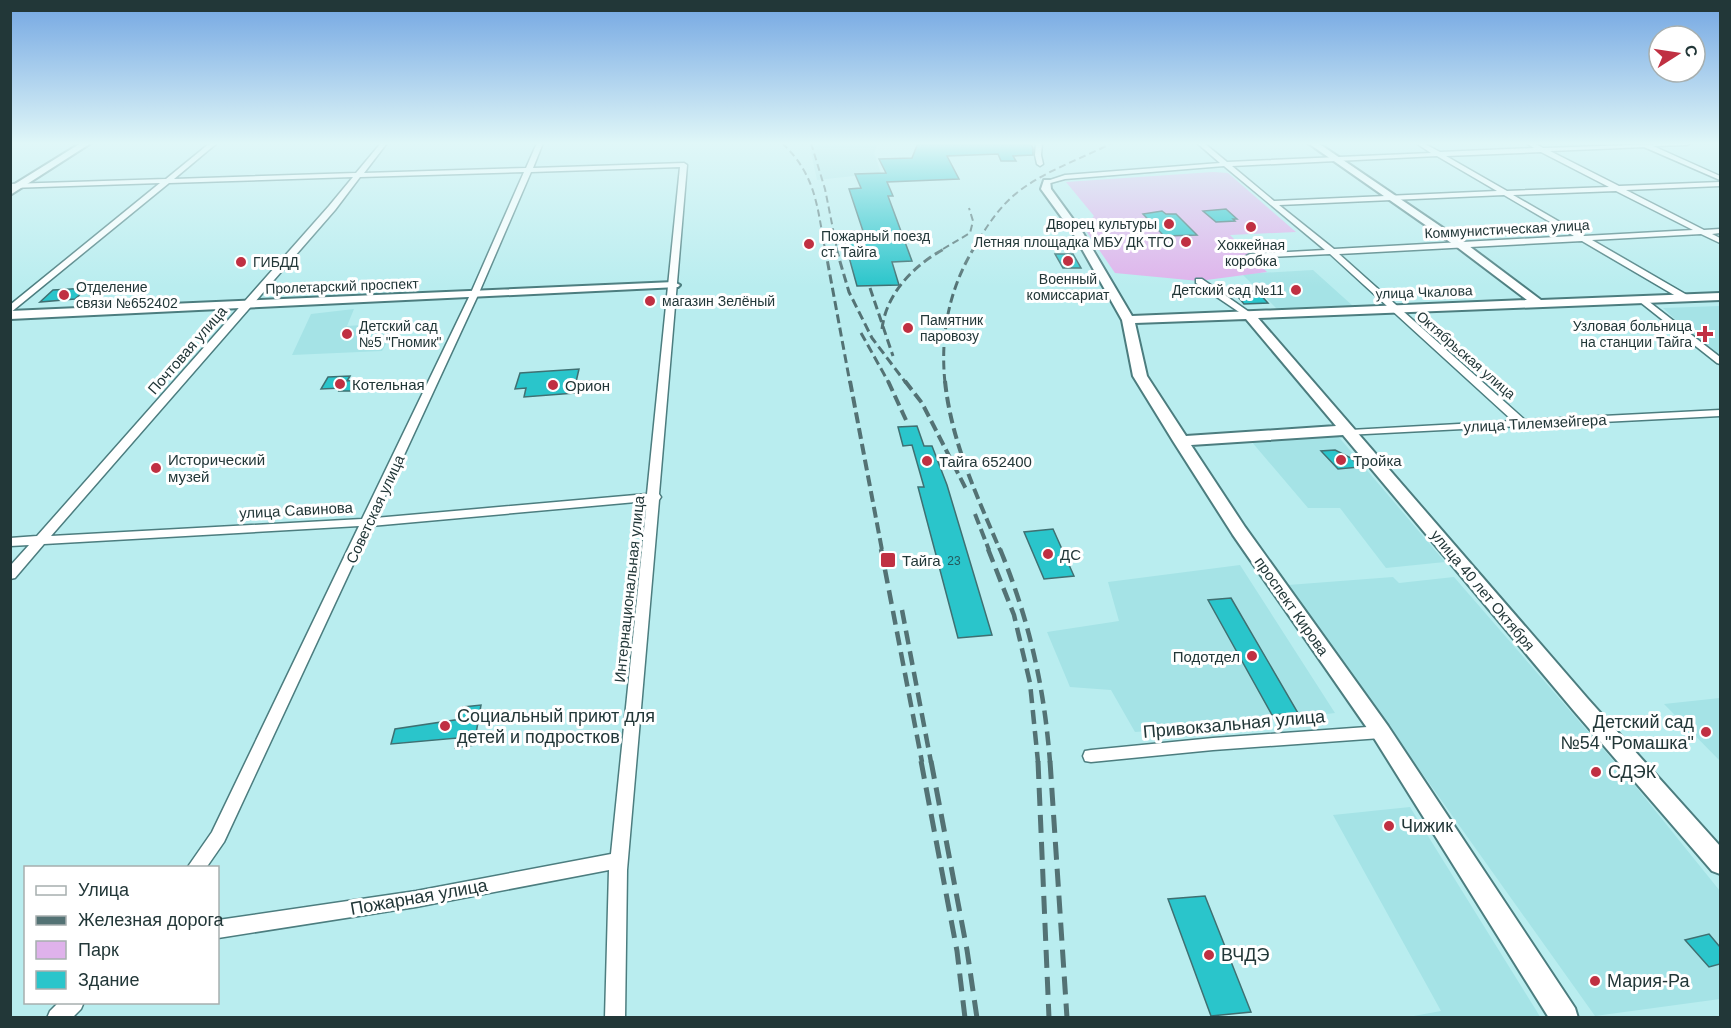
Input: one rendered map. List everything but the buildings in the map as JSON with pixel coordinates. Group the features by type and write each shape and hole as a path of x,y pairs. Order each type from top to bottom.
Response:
{"street":[{"path":"10,310 156,191"},
{"name":"Почтовая улица","path":"10,575 345,191"},
{"name":"Советская улица","path":"197,866 218,837 369,522 474,295 518,191"},
{"name":"Интернациональная улица","path":"615,1017 619,860 655,497 682,191"},
{"name":"проспект Кирова","path":"1047,191 1078,233 1128,320 1140,376 1180,441 1239,531 1381,732 1565,1017"},
{"name":"Октябрьская улица","path":"1260,191 1331,251 1523,424"},
{"path":"1384,191 1537,302"},
{"path":"1504,191 1684,297"},
{"path":"1274,202 1562,191"},
{"path":"1621,191 1720,240"},
{"name":"Коммунистическая улица","path":"1250,256 1720,231"},
{"path":"1199,281 1248,314"},
{"name":"Пролетарский проспект","path":"10,315 674,285"},
{"name":"улица Чкалова","path":"1128,320 1720,296"},
{"path":"1643,300 1720,361"},
{"name":"улица 40 лет Октября","path":"1248,314 1581,705 1720,863"},
{"name":"улица Тилемзейгера","path":"1180,441 1720,413"},
{"name":"улица Савинова","path":"10,542 369,522 655,497"},
{"name":"Привокзальная улица","path":"1090,756 1212,744 1381,732"},
{"name":"Пожарная улица","path":"219,929 416,898 619,860"},
{"path":"57,1017 72,1004"}],"shaded area":[{"name":"Детский сад №11","path":"1313,270 1353,306 1277,309 1242,274"},
{"name":"Узловая больница на станции Тайга","path":"1720,306 1720,361 1663,308"},
{"name":"Детский сад №5 \"Гномик\"","path":"354,309 347,326 393,323 396,327 382,351 292,355 311,314"},
{"path":"1337,435 1445,562 1386,568 1340,508 1308,508 1251,441"},
{"path":"1240,565 1335,713 1242,724 1135,732 1111,690 1070,687 1047,632 1119,621 1108,582"},
{"path":"1393,577 1399,583 1454,577 1637,788 1720,891 1720,999 1595,1016 1288,585"},
{"name":"Детский сад №54 \"Ромашка\"","path":"1720,698 1720,761 1664,704"},
{"path":"1410,807 1540,1017 1408,1017 1441,1011 1333,815"}],"green space":[{"path":"1073,191 1249,191 1296,232 1230,235 1267,272 1199,281 1115,273 1084,228 1094,216"}],"railway":[{"path":"813,191 825,249"},
{"path":"825,191 837,249"},
{"path":"973,249 1001,208 1020,191"},
{"path":"943,249 970,233 973,221 969,208"},
{"path":"825,248 850,383"},
{"path":"836,248 849,292 872,338 906,383"},
{"path":"883,326 889,303 904,281 923,262 946,248"},
{"path":"945,383 944,347 948,313 958,280 974,248"},
{"path":"870,288 883,326"},
{"path":"883,326 893,356"},
{"path":"861,333 889,382"},
{"path":"850,381 882,550"},
{"path":"905,381 922,403 966,489"},
{"path":"945,381 959,447 1000,550"},
{"path":"889,382 906,420"},
{"path":"975,514 989,550"},
{"path":"881,549 922,762"},
{"path":"988,549 1014,615 1030,683 1038,762"},
{"path":"1000,549 1019,601 1034,653 1044,706 1050,762"},
{"path":"902,610 931,762"},
{"path":"921,761 957,951 965,1018"},
{"path":"931,761 967,950 977,1018"},
{"path":"1038,761 1049,1018"},
{"path":"1050,761 1067,1018"}],"place":[{"name":"Дворец культуры","path":"1169,224"},
{"name":"Хоккейная коробка","path":"1251,227"},
{"name":"Летняя площадка МБУ ДК ТГО","path":"1186,242"},
{"name":"Пожарный поезд ст. Тайга","path":"809,244"},
{"name":"Военный комиссариат","path":"1068,261"},
{"name":"ГИБДД","path":"241,262"},
{"name":"Детский сад №11","path":"1296,290"},
{"name":"Отделение связи №652402","path":"64,295"},
{"name":"магазин Зелёный","path":"650,301"},
{"name":"Памятник паровозу","path":"908,328"},
{"name":"Детский сад №5 \"Гномик\"","path":"347,334"},
{"name":"Узловая больница на станции Тайга","path":"1705,334"},
{"name":"Котельная","path":"340,384"},
{"name":"Орион","path":"553,385"},
{"name":"Тройка","path":"1341,460"},
{"name":"Тайга 652400","path":"927,461"},
{"name":"Исторический музей","path":"156,468"},
{"name":"ДС","path":"1048,554"},
{"name":"Тайга","path":"888,560"},
{"name":"Подотдел","path":"1252,656"},
{"name":"Социальный приют для детей и подростков","path":"445,726"},
{"name":"Детский сад №54 \"Ромашка\"","path":"1706,732"},
{"name":"СДЭК","path":"1596,772"},
{"name":"Чижик","path":"1389,826"},
{"name":"ВЧДЭ","path":"1209,955"},
{"name":"Мария-Ра","path":"1595,981"}]}
